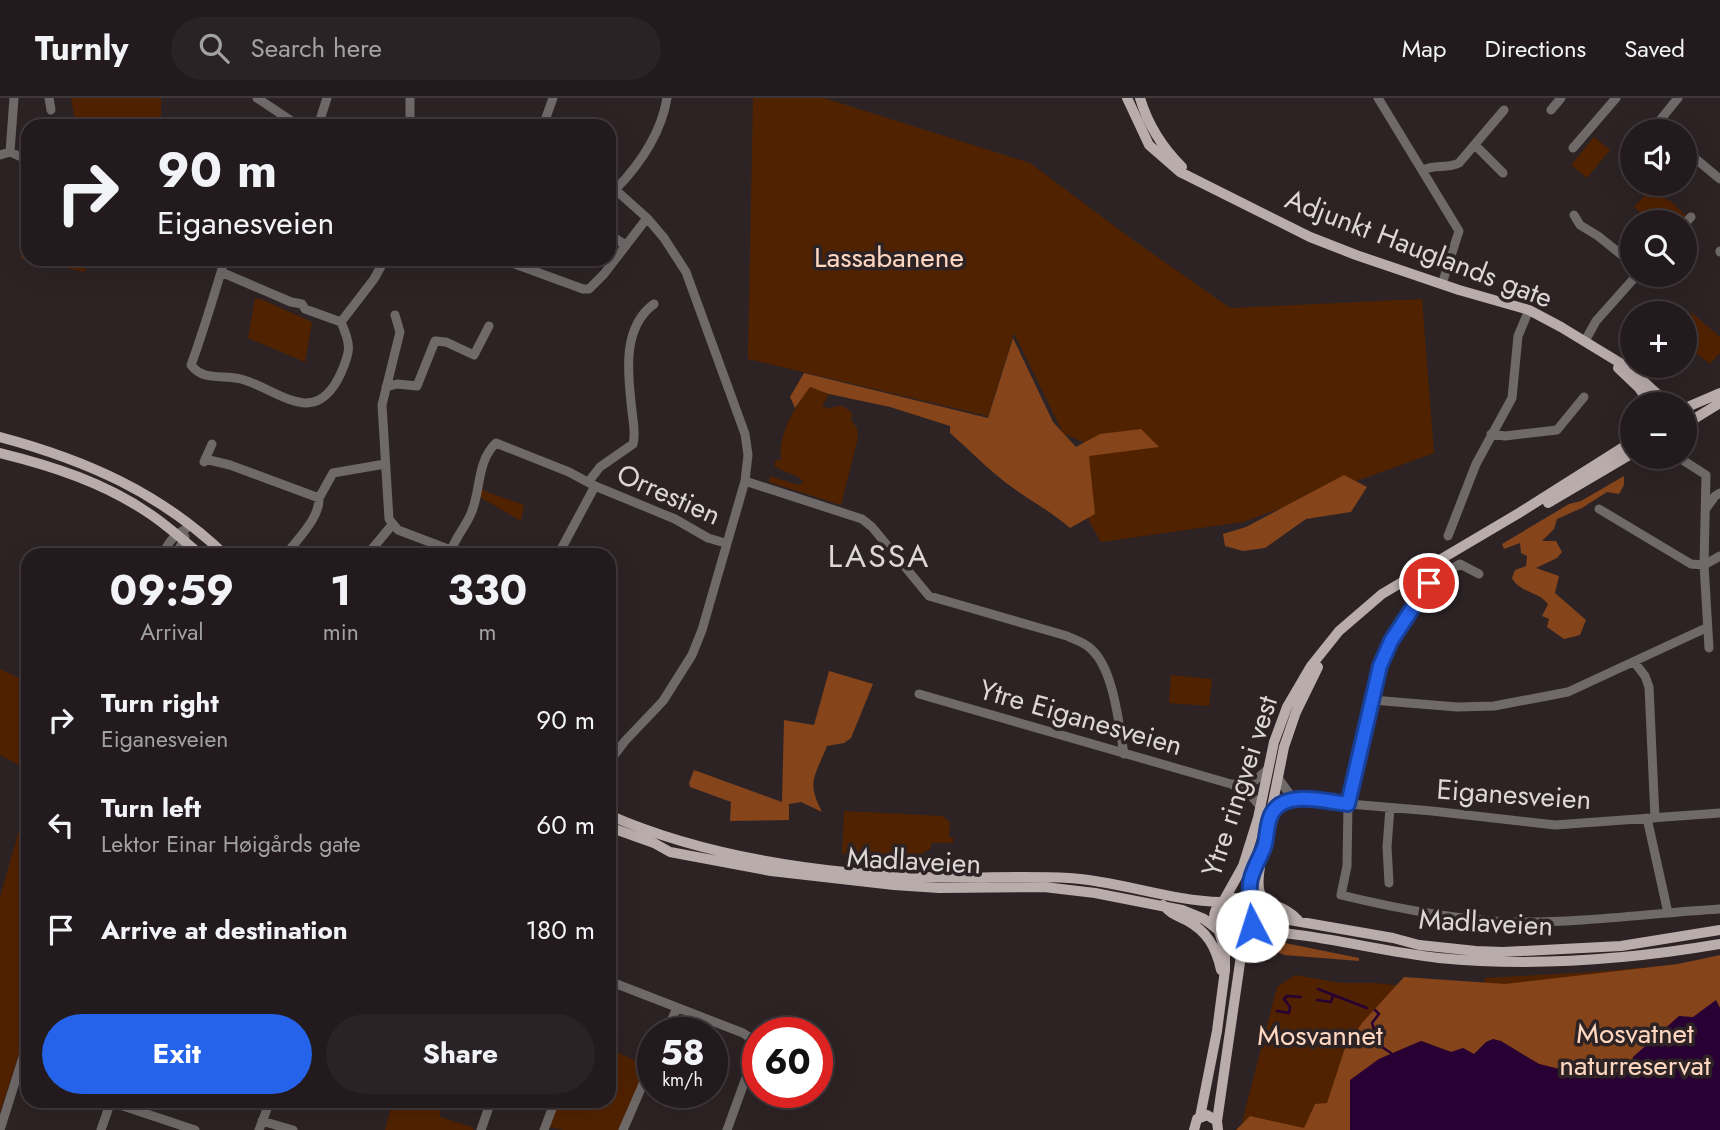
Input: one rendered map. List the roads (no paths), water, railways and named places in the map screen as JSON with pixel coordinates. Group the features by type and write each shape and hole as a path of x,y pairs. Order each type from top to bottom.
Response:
{"main road":[{"name":"Adjunkt Hauglands gate","path":"1127,98 1149,145 1180,172 1310,237 1356,255 1529,310 1630,369 1655,392"},
{"name":"Adjunkt Hauglands gate","path":"1140,98 1161,144 1195,178"},
{"name":"Adjunkt Hauglands gate","path":"1587,342 1627,376 1640,392"},
{"path":"1697,403 1720,393"},
{"path":"1697,417 1720,403"},
{"path":"0,437 57,454 137,489 167,506 198,529 217,548"},
{"name":"Ytre ringvei vest","path":"1223,901 1243,866 1280,725 1295,689 1325,648 1350,620 1382,594 1620,449"},
{"path":"0,453 55,467 108,489 182,535 209,548"},
{"name":"Ytre ringvei vest","path":"1251,907 1251,877 1264,847 1284,747 1306,690 1330,649 1360,618 1388,597 1620,461"},
{"path":"111,478 158,507 194,548"},
{"name":"Madlaveien","path":"616,818 657,834 708,848 826,869 930,877 1071,878 1223,901"},
{"name":"Madlaveien","path":"616,829 654,843 670,852 795,874 939,888 1044,887 1163,905 1190,912 1205,919 1218,930"},
{"path":"1264,847 1258,880 1261,895 1271,905 1291,913 1299,922"},
{"path":"1194,1130 1195,1122 1200,1117 1217,1031 1226,961 1214,916 1223,901 1234,897 1251,907 1254,920 1246,933 1217,1126"},
{"path":"1163,905 1173,916 1195,925 1209,938 1218,956 1222,979"},
{"name":"Madlaveien","path":"1251,907 1278,918 1419,945 1503,952 1621,946 1720,930"},
{"path":"1218,930 1231,938 1246,933"},
{"name":"Madlaveien","path":"1246,933 1285,932 1386,951 1439,958 1495,961 1600,960 1720,944"},
{"path":"1200,1117 1211,1116 1217,1126"}],"street":[{"path":"10,152 14,98"},
{"path":"49,98 51,110"},
{"path":"257,98 288,119"},
{"path":"320,119 327,98"},
{"path":"410,98 410,119"},
{"path":"546,119 553,98"},
{"path":"616,182 656,136 664,116 667,98"},
{"path":"1378,98 1459,230 1443,284"},
{"path":"1552,110 1561,98"},
{"path":"1573,148 1616,98"},
{"path":"1661,119 1678,98"},
{"path":"1423,170 1434,166 1456,165 1504,110"},
{"path":"1475,145 1503,173"},
{"path":"0,155 10,152 21,157"},
{"path":"1697,160 1720,179"},
{"path":"616,191 647,218 686,272 745,434 748,455 745,481 725,543 702,631 692,655 663,701 616,753"},
{"path":"1574,215 1580,225 1620,254"},
{"path":"616,257 647,218"},
{"path":"616,239 625,245"},
{"path":"221,272 291,302 302,304 312,312 341,323 350,347 348,357 331,391 315,402 293,402 240,379 211,377 196,371 191,365 223,266"},
{"path":"341,323 382,266"},
{"path":"520,266 583,289 589,289 610,266"},
{"path":"1587,342 1596,321 1626,287"},
{"name":"Orrestien","path":"561,548 600,467 633,444 628,369 632,337 638,319 654,304"},
{"path":"1448,536 1476,464 1512,398 1518,336 1529,310"},
{"path":"395,315 400,332 382,405 389,519 392,525 412,537 443,548"},
{"path":"386,387 397,384 417,386 435,341 446,342 474,355 489,326"},
{"path":"1492,435 1557,430 1584,397"},
{"path":"452,548 472,512 483,461 496,443 592,484"},
{"path":"212,444 204,461 230,465 319,498"},
{"path":"291,548 309,524 333,473 384,464"},
{"path":"1697,469 1706,475 1704,565 1709,648"},
{"path":"745,481 862,519 872,527 929,596 1067,636 1086,645 1104,667 1124,754"},
{"name":"Orrestien","path":"592,484 675,519 708,538 725,543"},
{"path":"1706,508 1720,493"},
{"path":"1599,509 1691,564 1704,565 1720,556"},
{"path":"374,548 392,525"},
{"path":"166,548 167,544 182,535"},
{"path":"178,548 182,535"},
{"path":"1479,575 1460,564 1424,588 1391,641 1380,666 1348,804 1347,866 1341,895 1461,918 1506,921 1552,922 1720,909"},
{"path":"1373,700 1494,706 1568,692 1706,628"},
{"path":"1635,663 1649,687 1651,818 1668,913"},
{"name":"Ytre Eiganesveien","path":"919,694 1231,784 1248,792 1260,806"},
{"path":"1231,784 1252,783 1267,770"},
{"path":"1278,778 1291,796 1305,800"},
{"name":"Eiganesveien","path":"1272,813 1290,799 1555,825 1720,813"},
{"path":"1389,883 1387,847 1390,808"},
{"path":"616,984 743,1033 755,1041 756,1050 727,1130"},
{"path":"673,1017 677,1008"},
{"path":"0,1130 21,1063"},
{"path":"623,1130 637,1098"},
{"path":"101,1130 109,1108"},
{"path":"128,1108 188,1129"},
{"path":"267,1108 260,1126 293,1130"},
{"path":"481,1130 489,1108"},
{"path":"544,1130 552,1108"}],"waterway":[{"path":"1318,989 1367,1008"},
{"path":"1317,1000 1331,1002 1333,995"},
{"path":"1277,1011 1289,1013 1290,1007 1284,999 1287,996 1301,997"},
{"path":"1375,1010 1379,1014 1372,1023 1379,1045 1391,1053"}],"district":[{"name":"LASSA","path":"879,556"}],"park label":[{"name":"Lassabanene","path":"889,257"},
{"name":"Mosvannet","path":"1320,1035"},
{"name":"Mosvatnet naturreservat","path":"1635,1049"}]}
